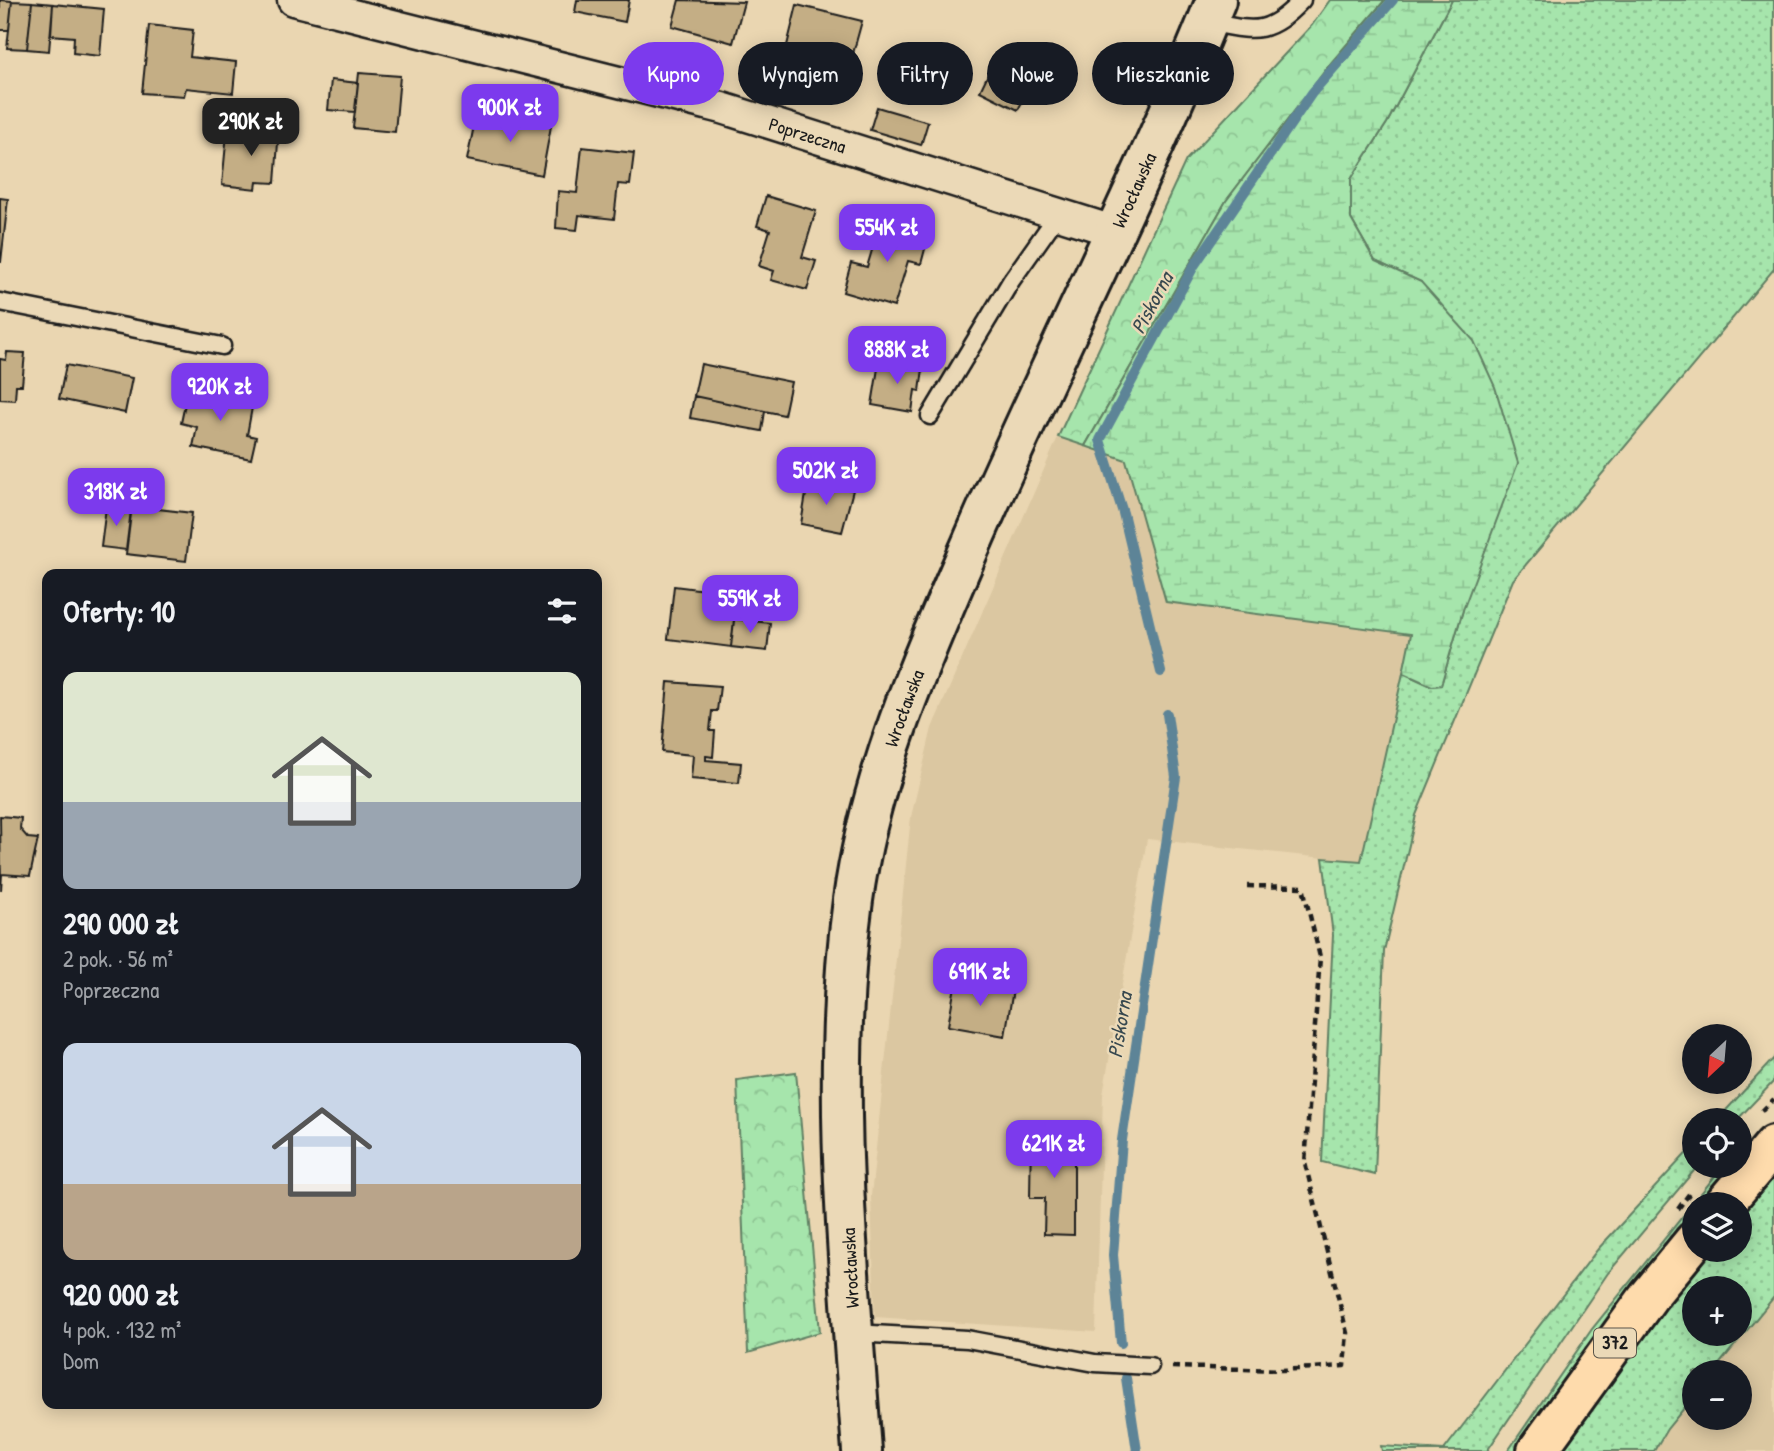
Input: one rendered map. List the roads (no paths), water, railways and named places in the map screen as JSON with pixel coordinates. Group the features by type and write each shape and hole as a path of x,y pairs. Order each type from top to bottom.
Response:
{"main road":[{"name":"Wrocławska","path":"862,1451 853,1333 843,1098 845,994 853,898 881,776 912,680 1000,478 1116,232 1212,11"},
{"path":"1734,1192 1774,1146"},
{"name":"372","path":"1538,1450 1648,1296 1682,1255"}],"street":[{"name":"Poprzeczna","path":"293,0 722,107 1116,232"}],"lane":[{"name":"Wrocławska","path":"1212,11 1253,32 1287,16 1302,0"},
{"path":"930,416 1011,281 1059,213"},
{"path":"0,302 222,346"},
{"path":"853,1333 967,1339 1095,1363 1150,1367"}],"waterway":[{"name":"Piskorna","path":"1161,672 1123,513 1100,440 1194,266 1312,93 1393,0"},
{"name":"Piskorna","path":"1121,1343 1113,1255 1122,1140 1176,777 1167,714"},
{"name":"Piskorna","path":"1126,1378 1137,1451"}]}
